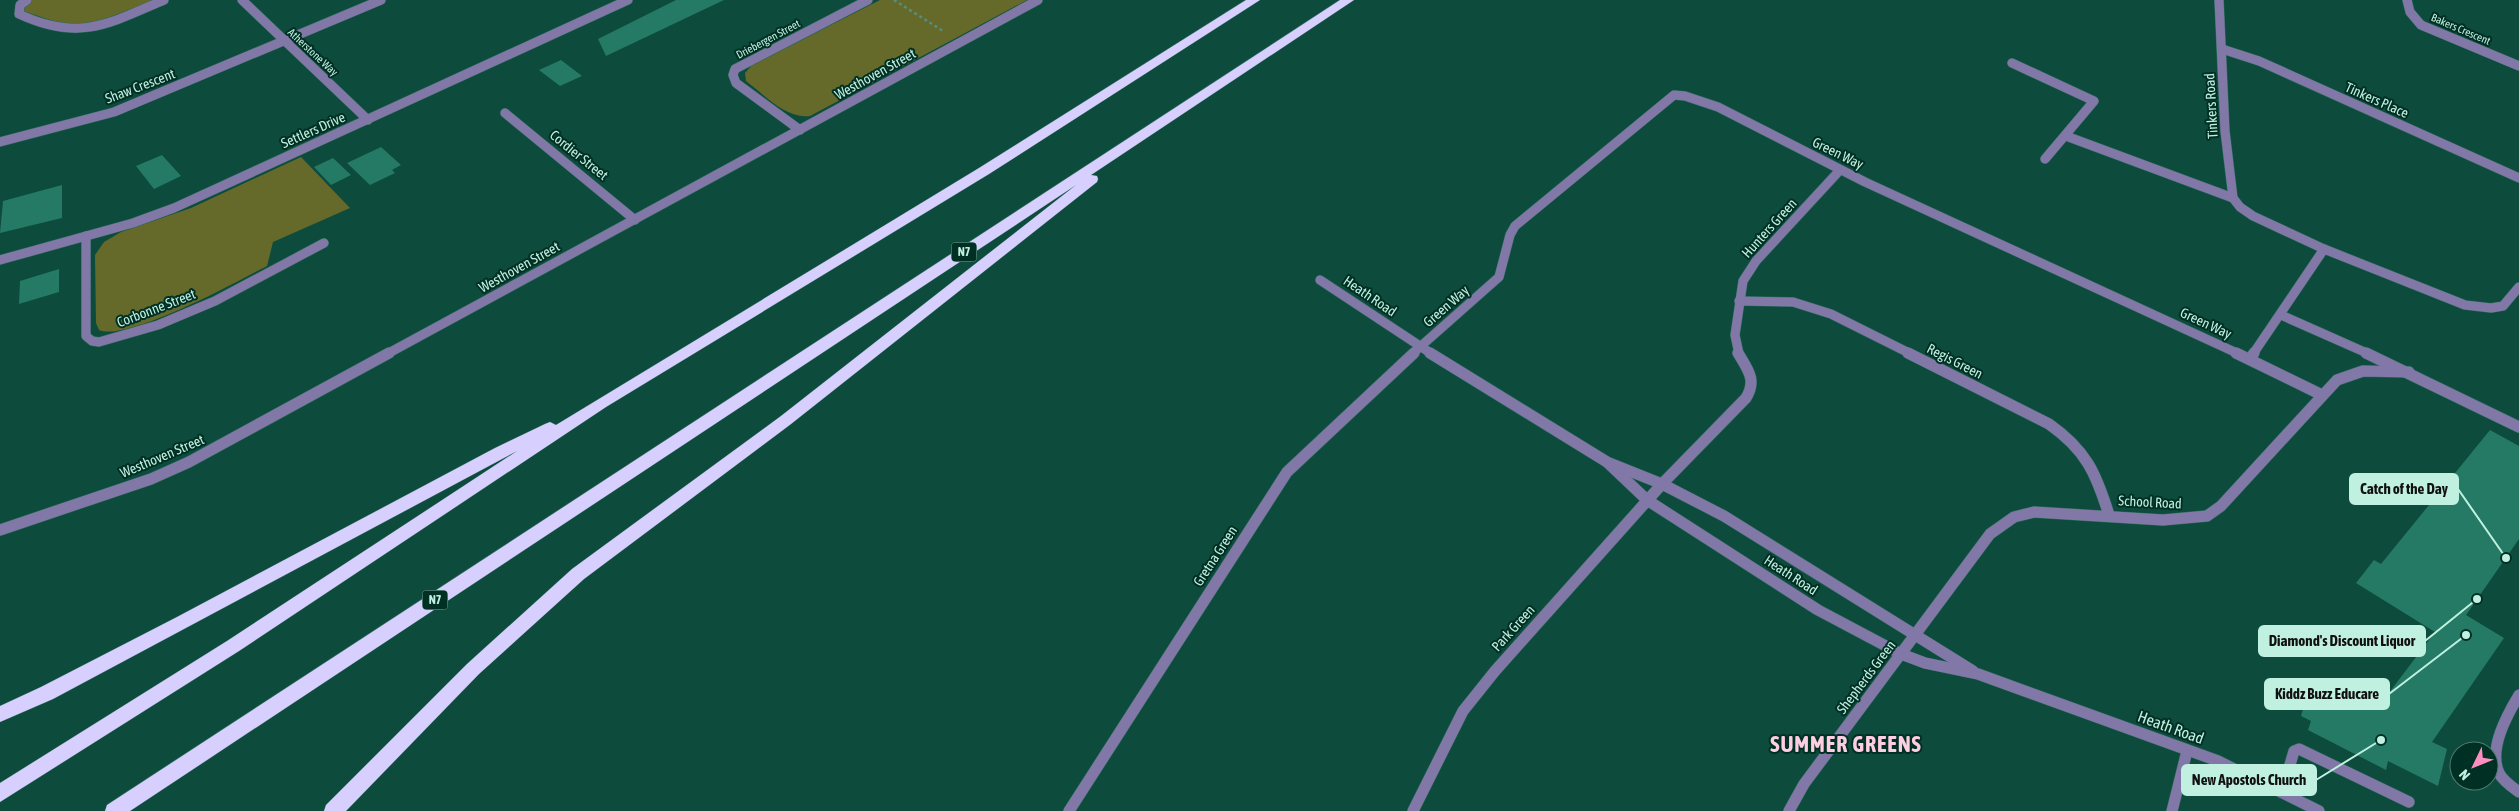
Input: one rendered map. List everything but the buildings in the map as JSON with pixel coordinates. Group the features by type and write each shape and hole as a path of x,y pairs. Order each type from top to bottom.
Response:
{"highway":[{"path":"0,793 233,646 601,404 984,171 1254,0"},
{"name":"N7","path":"114,811 1348,0"},
{"path":"333,811 473,669 578,574 786,420 1172,116"},
{"path":"0,714 47,693 166,631 500,452 601,404"}],"street":[{"path":"27,0 20,5 19,14 67,31 102,25 164,0"},
{"name":"Atherstone Way","path":"242,0 368,120"},
{"name":"Shaw Crescent","path":"0,142 114,112 382,0"},
{"name":"Settlers Drive","path":"0,260 133,223 174,208 628,0"},
{"name":"Driebergen Street","path":"800,130 736,83 733,74 735,69 868,0"},
{"name":"Westhoven Street","path":"0,530 135,484 189,462 1038,0"},
{"name":"Tinkers Road","path":"2219,0 2225,132 2233,198"},
{"name":"Bakers Crescent","path":"2407,0 2410,12 2421,25 2519,66"},
{"name":"Tinkers Place","path":"2222,50 2259,61 2519,178"},
{"path":"2012,63 2093,99 2094,103 2044,159"},
{"name":"Green Way","path":"1420,347 1499,277 1510,235 1515,226 1674,95 1692,96 1840,170 2250,359 2322,395"},
{"name":"Cordier Street","path":"505,113 635,220"},
{"path":"2066,136 2233,198 2240,207 2253,216 2324,250 2450,299 2479,308 2503,306 2519,287"},
{"name":"Hunters Green","path":"1662,484 1746,398 1752,388 1750,374 1736,351 1735,335 1743,281 1756,260 1840,170"},
{"name":"Corbonne Street","path":"86,236 86,336 92,341 99,342 148,328 203,305 324,244"},
{"path":"2250,359 2324,250"},
{"name":"Heath Road","path":"1320,280 1420,347 1607,462 1662,484 1724,516 1978,674"},
{"name":"Regis Green","path":"1739,301 1793,302 1831,314 2049,424 2067,435 2086,455 2093,466 2109,515"},
{"name":"School Road","path":"2281,315 2409,372 2519,427"},
{"name":"Gretna Green","path":"1069,811 1287,472 1420,347"},
{"name":"School Road","path":"1916,635 1990,534 2006,520 2024,513 2043,511 2163,520 2207,516 2221,506 2322,395 2350,372 2370,369 2409,372"},
{"name":"Heath Road","path":"1607,462 1648,500 1818,610 1902,654 1925,663 1978,674 2218,761 2319,811"},
{"name":"Park Green","path":"1413,811 1463,711 1495,671 1662,484"},
{"name":"Shepherds Green","path":"1789,811 1804,784 1916,635"},
{"path":"2519,695 2508,712 2498,743 2497,762 2498,771 2504,780 2519,792"},
{"path":"2282,792 2294,751 2299,749 2409,802"},
{"path":"2172,811 2187,751"}],"path":[{"path":"894,0 961,42"}],"green space":[{"path":"31,0 155,0 92,24 71,27 23,11 24,6"},
{"path":"880,0 1027,0 810,116 792,114 784,110 746,81 745,73 752,65"},
{"path":"301,157 350,208 273,242 267,266 208,296 157,319 133,327 113,331 99,330 96,323 95,255 104,242 121,232 191,208"}],"place":[{"name":"Catch of the Day","path":"2506,558"},
{"name":"Diamond's Discount Liquor","path":"2477,599"},
{"name":"Kiddz Buzz Educare","path":"2466,635"},
{"name":"New Apostols Church","path":"2381,740"}],"district":[{"name":"SUMMER GREENS","path":"1846,744"}]}
